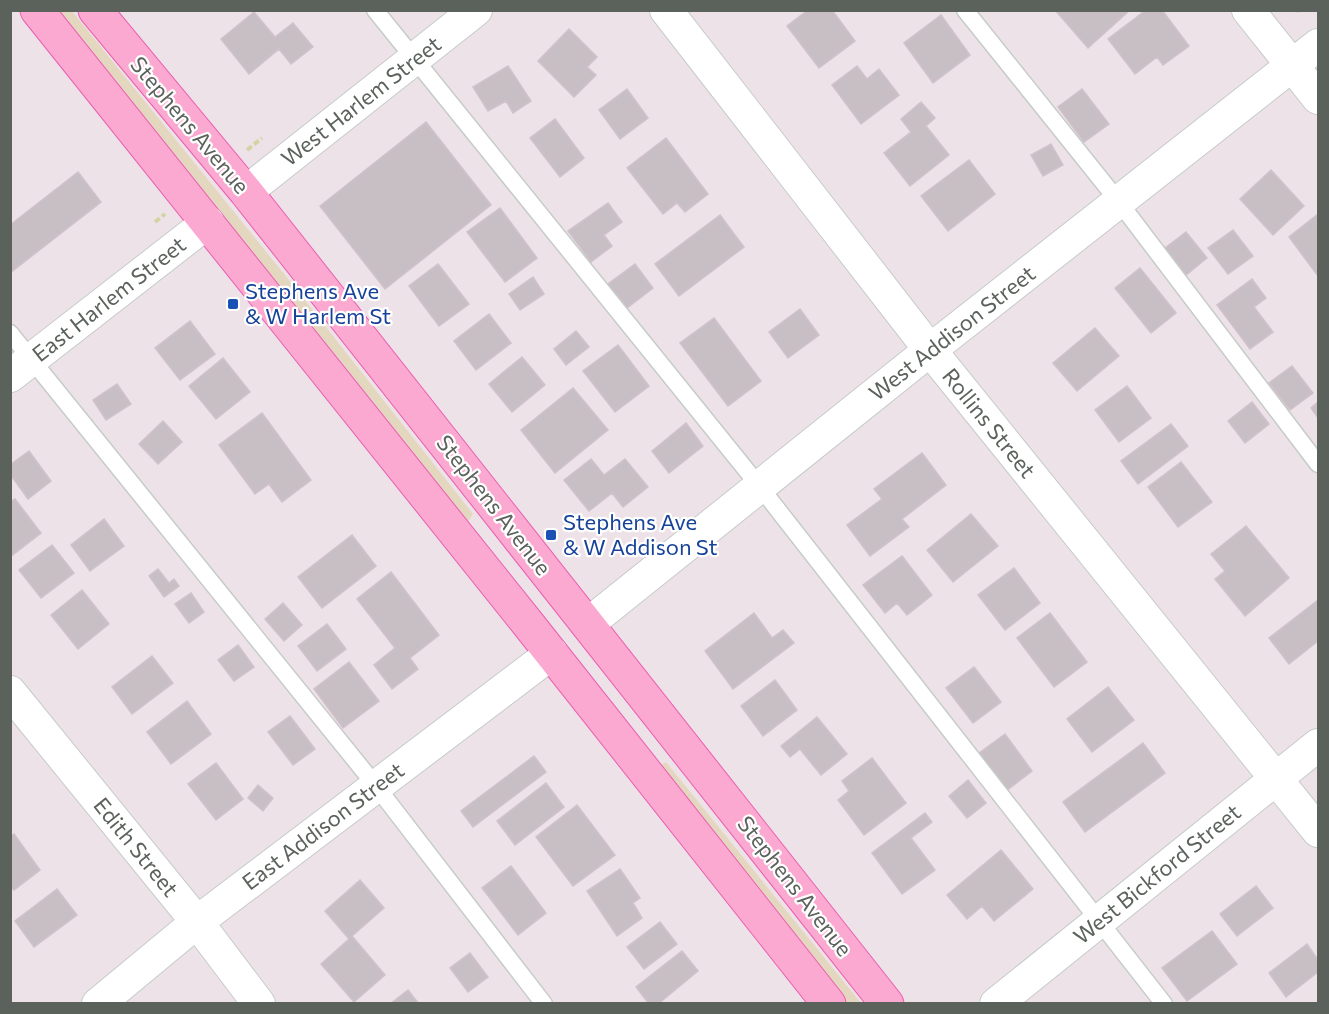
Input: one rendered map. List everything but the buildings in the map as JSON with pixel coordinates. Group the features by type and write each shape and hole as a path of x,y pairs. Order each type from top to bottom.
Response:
{"main road":[{"name":"Stephens Avenue","path":"37,10 552,653 829,1004"},
{"name":"Stephens Avenue","path":"95,10 246,192 887,1004"},
{"path":"552,653 588,624"}],"street":[{"name":"West Harlem Street","path":"246,192 476,10"},
{"name":"Rollins Street","path":"666,10 930,351 1318,831"},
{"path":"1248,10 1318,98"},
{"name":"West Addison Street","path":"588,624 1318,45"},
{"name":"East Harlem Street","path":"21,367 208,222"},
{"name":"East Addison Street","path":"98,1004 196,922 552,653"},
{"name":"Edith Street","path":"10,692 196,922 259,1004"},
{"name":"West Bickford Street","path":"996,1004 1318,745"}],"lane":[{"path":"375,10 760,487 1164,1004"},
{"path":"965,10 1119,202 1318,464"},
{"path":"10,333 21,367 376,786 544,1004"}],"shaded area":[{"path":"55,11 72,11 293,285 473,514 467,523"},
{"path":"666,762 861,1003 837,1003 651,772"}],"place":[{"name":"Stephens Ave & W Harlem St","path":"233,304"},
{"name":"Stephens Ave & W Addison St","path":"551,535"}]}
